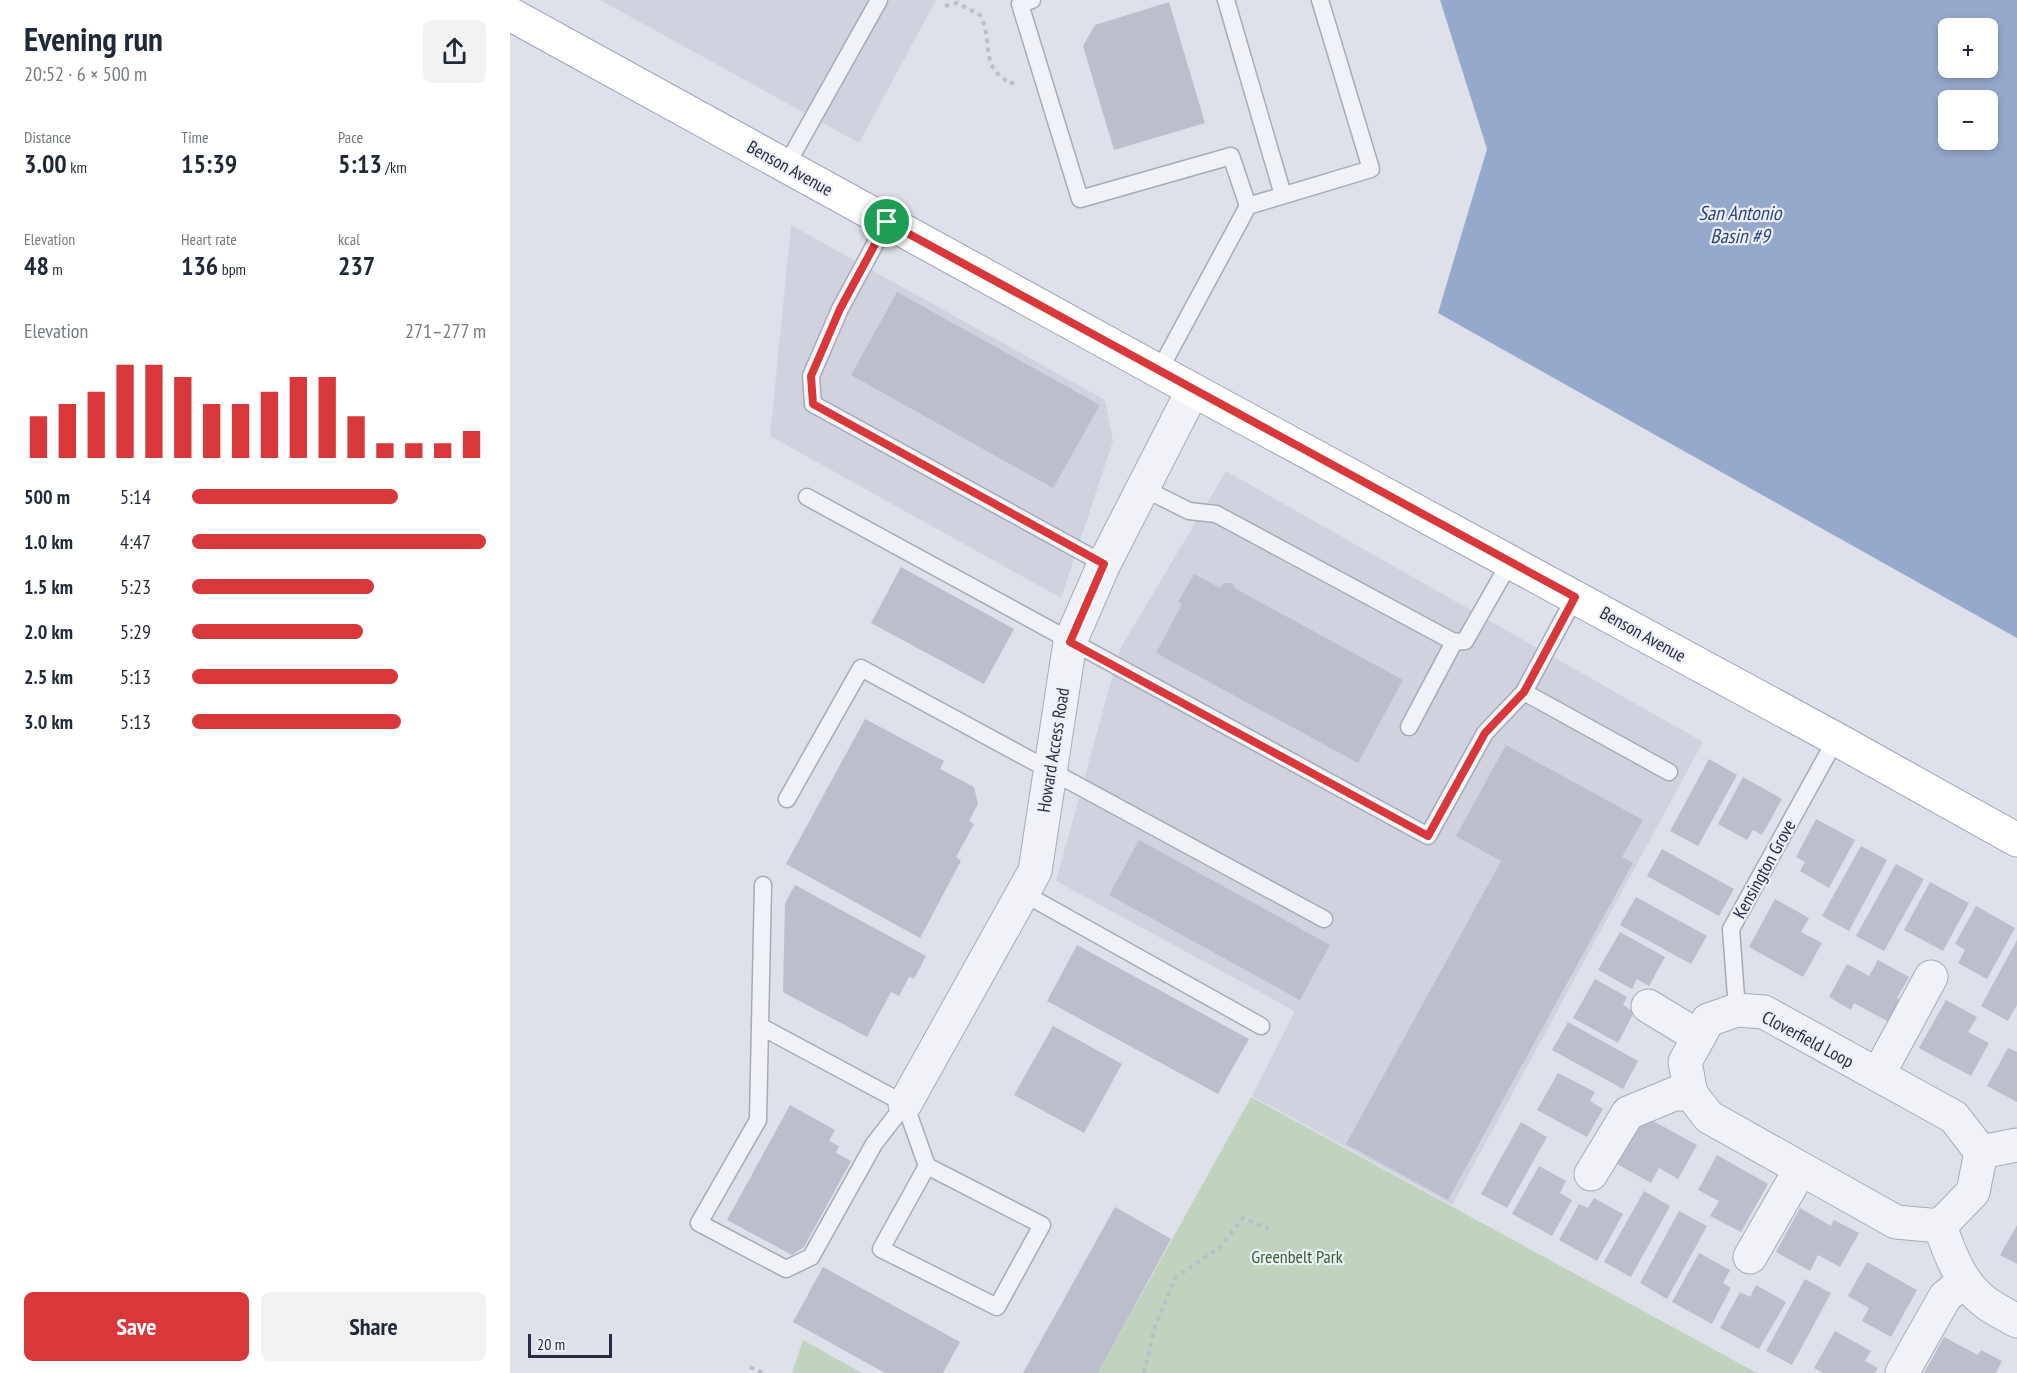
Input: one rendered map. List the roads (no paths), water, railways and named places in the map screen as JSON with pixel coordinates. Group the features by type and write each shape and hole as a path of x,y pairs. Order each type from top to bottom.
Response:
{"main road":[{"name":"Benson Avenue","path":"510,14 2017,840"}],"street":[{"name":"Howard Access Road","path":"905,1104 1035,871 1070,642 1104,564 1193,390"},
{"path":"1878,1075 1931,977"},
{"path":"1648,1006 1699,1037"},
{"name":"Cloverfield Loop","path":"1940,1226 1896,1222 1709,1118 1691,1095 1685,1062 1708,1020 1737,1010 1764,1012 1954,1117 1981,1152"},
{"path":"1591,1174 1628,1113 1674,1094 1691,1095"},
{"path":"2017,1145 1981,1152 1973,1192 1940,1226 1964,1281 1984,1302 2017,1321"},
{"path":"1750,1257 1800,1170"},
{"path":"1902,1373 1945,1297 1964,1281"}],"lane":[{"path":"786,166 879,0"},
{"path":"1226,0 1283,195"},
{"path":"1159,371 1248,206 1371,169 1320,0"},
{"path":"1023,1 1020,4 1080,199 1231,156 1248,206"},
{"path":"887,222 840,309 811,376 813,404 1104,564"},
{"path":"1143,488 1188,512 1216,514 1454,642 1465,641 1510,562"},
{"path":"807,497 1428,836 1485,733 1524,692 1575,597"},
{"path":"1409,727 1454,642"},
{"path":"787,799 861,668 1324,919"},
{"path":"1524,692 1670,772"},
{"name":"Kensington Grove","path":"1737,1010 1731,929 1836,739"},
{"path":"763,885 758,1120 699,1223 786,1269 812,1257 874,1144 905,1104"},
{"path":"1023,893 1261,1026"},
{"path":"760,1026 905,1104 927,1166 1042,1225 996,1307 881,1249 927,1166"}],"water":[{"name":"San Antonio Basin #9","path":"1440,0 2017,0 2017,638 1438,313 1487,149"}],"park label":[{"name":"Greenbelt Park","path":"1297,1256"}]}
